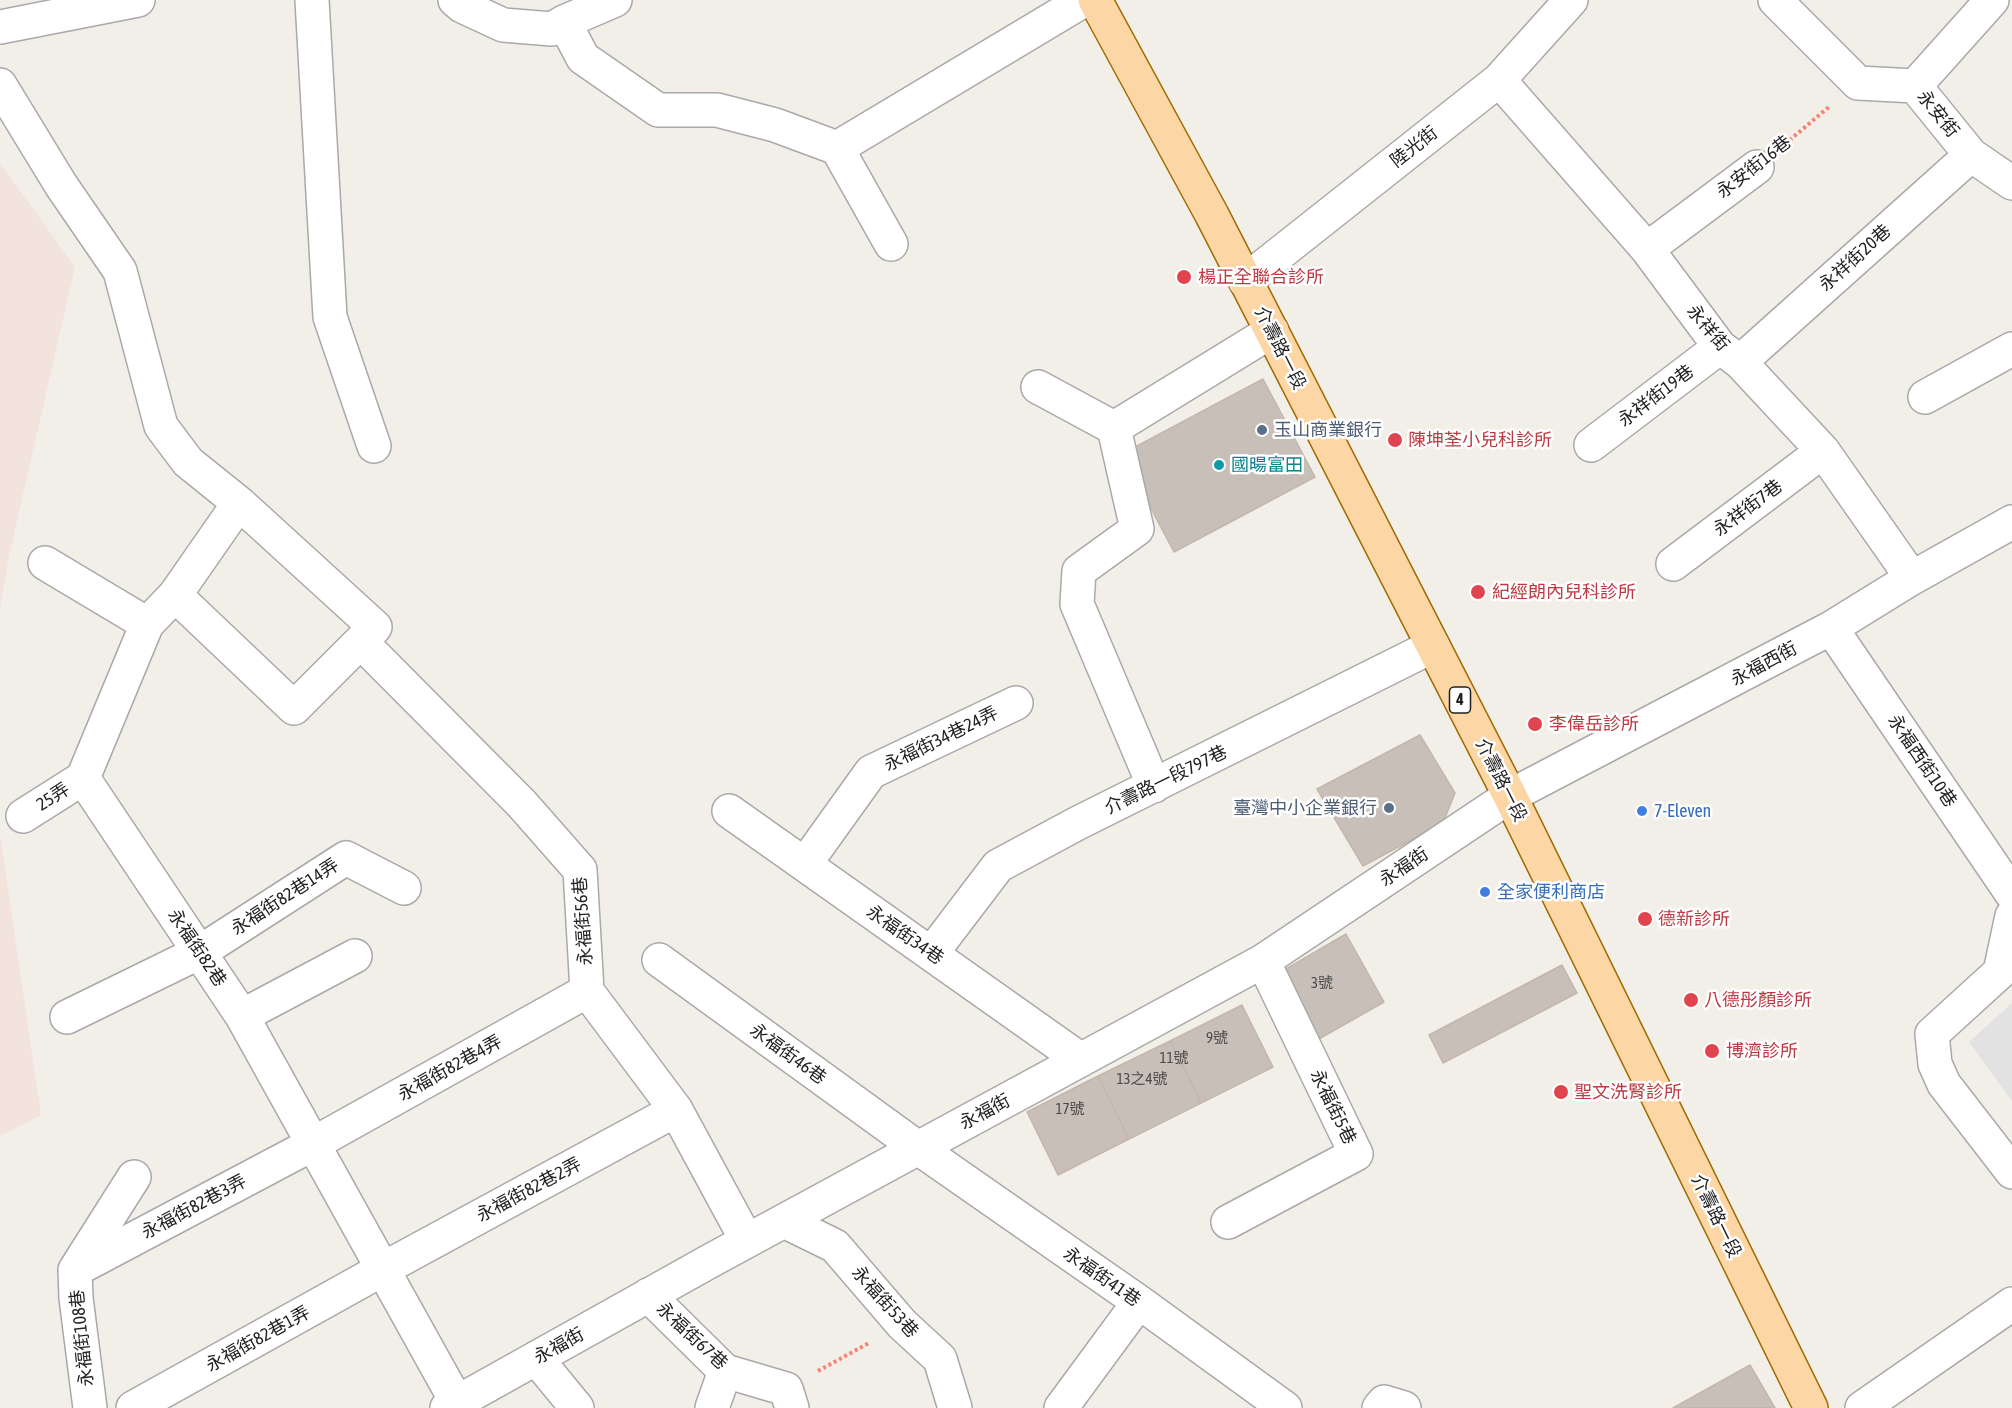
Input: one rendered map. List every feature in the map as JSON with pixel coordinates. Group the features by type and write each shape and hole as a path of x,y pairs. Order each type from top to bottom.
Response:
{"main road":[{"name":"介壽路一段","path":"1095,0 1272,331 1510,796 1811,1408"}],"street":[{"path":"0,27 138,0"},
{"path":"312,0 330,317 374,446"},
{"path":"455,0 462,6 503,25 552,29 615,0"},
{"path":"837,148 1084,0"},
{"name":"陸光街","path":"1245,281 1498,80 1571,0"},
{"path":"1915,86 1992,0"},
{"path":"1795,6 1858,83"},
{"path":"564,22 583,58 658,110 717,110 775,124 837,148 891,244"},
{"name":"永祥街","path":"1498,80 1647,249 1730,354 1823,451 1912,578"},
{"name":"永安街","path":"1858,83 1915,86 1971,154 2012,183"},
{"path":"0,85 61,184 120,271 161,426 188,462 239,503 375,627 294,708 175,595"},
{"name":"永祥街20巷","path":"1730,354 1971,154"},
{"name":"永安街16巷","path":"1647,249 1757,167"},
{"path":"1114,428 1272,331"},
{"path":"1925,397 2012,349"},
{"name":"永祥街19巷","path":"1591,446 1730,354"},
{"path":"1038,387 1114,428 1137,529 1078,571 1077,604 1154,786"},
{"name":"永祥街7巷","path":"1673,564 1823,451"},
{"path":"83,778 147,624 175,595 239,503"},
{"name":"永福西街","path":"1510,796 1831,628 1912,578 2012,522"},
{"path":"45,564 147,624"},
{"name":"永福西街10巷","path":"1831,628 2012,894"},
{"name":"永福街56巷","path":"362,642 522,804 580,870 587,991 676,1110 747,1241"},
{"name":"介壽路一段797巷","path":"931,954 998,866 1432,646"},
{"name":"永福街34巷24弄","path":"805,864 871,772 1016,703"},
{"name":"25弄","path":"23,816 83,778"},
{"name":"永福街82巷","path":"83,778 242,1016 383,1269 455,1406"},
{"name":"永福街","path":"455,1406 648,1295 1263,961 1510,796"},
{"name":"永福街34巷","path":"729,811 1081,1060"},
{"name":"永福街82巷14弄","path":"200,952 346,858 404,888"},
{"path":"2012,916 2000,972 1932,1034 1935,1064 1944,1084 2012,1172"},
{"path":"67,1017 200,952"},
{"path":"242,1016 355,956"},
{"name":"永福街46巷","path":"659,960 918,1148"},
{"name":"永福街5巷","path":"1227,1222 1356,1154 1263,961"},
{"name":"永福街82巷4弄","path":"313,1144 587,991"},
{"name":"永福街82巷2弄","path":"383,1269 676,1110"},
{"name":"永福街82巷3弄","path":"75,1270 313,1144"},
{"name":"永福街41巷","path":"918,1148 1285,1408"},
{"name":"永福街108巷","path":"90,1408 76,1298 75,1270 134,1177"},
{"name":"永福街53巷","path":"784,1221 835,1246 902,1324 940,1359 956,1408"},
{"name":"永福街82巷1弄","path":"133,1408 383,1269"},
{"name":"永福街67巷","path":"648,1295 725,1371 789,1398"},
{"path":"1060,1408 1138,1302"},
{"path":"1862,1408 2012,1304"},
{"path":"536,1358 576,1408"},
{"path":"712,1408 725,1371"},
{"path":"1378,1408 1384,1402 1404,1408"}],"path":[{"name":"永安街16巷","path":"1757,167 1858,83"},
{"path":"789,1398 902,1324"}],"shaded area":[{"path":"0,163 75,267 9,556 0,609"},
{"path":"0,834 41,1115 0,1136"},
{"path":"2012,1003 2012,1101 1969,1042"}],"building":[{"name":"國暘富田","path":"1263,379 1315,477 1174,552 1122,454"},
{"name":"臺灣中小企業銀行","path":"1420,735 1455,793 1443,823 1363,866 1317,789"},
{"path":"1346,934 1384,1002 1317,1040 1279,973"},
{"path":"1562,965 1577,993 1443,1063 1429,1035"},
{"path":"1242,1005 1273,1067 1201,1103 1170,1041"},
{"path":"1170,1041 1201,1103 1129,1139 1098,1076"},
{"path":"1098,1076 1129,1139 1058,1175 1027,1112"},
{"path":"1750,1365 1775,1408 1673,1408"}],"place":[{"name":"楊正全聯合診所","path":"1184,277"},
{"name":"玉山商業銀行","path":"1262,430"},
{"name":"陳坤荃小兒科診所","path":"1395,440"},
{"name":"國暘富田","path":"1219,465"},
{"name":"紀經朗內兒科診所","path":"1478,592"},
{"name":"李偉岳診所","path":"1535,724"},
{"name":"臺灣中小企業銀行","path":"1389,808"},
{"name":"7-Eleven","path":"1642,811"},
{"name":"全家便利商店","path":"1485,892"},
{"name":"德新診所","path":"1645,919"},
{"name":"八德彤顏診所","path":"1691,1000"},
{"name":"博濟診所","path":"1712,1051"},
{"name":"聖文洗腎診所","path":"1561,1092"}]}
